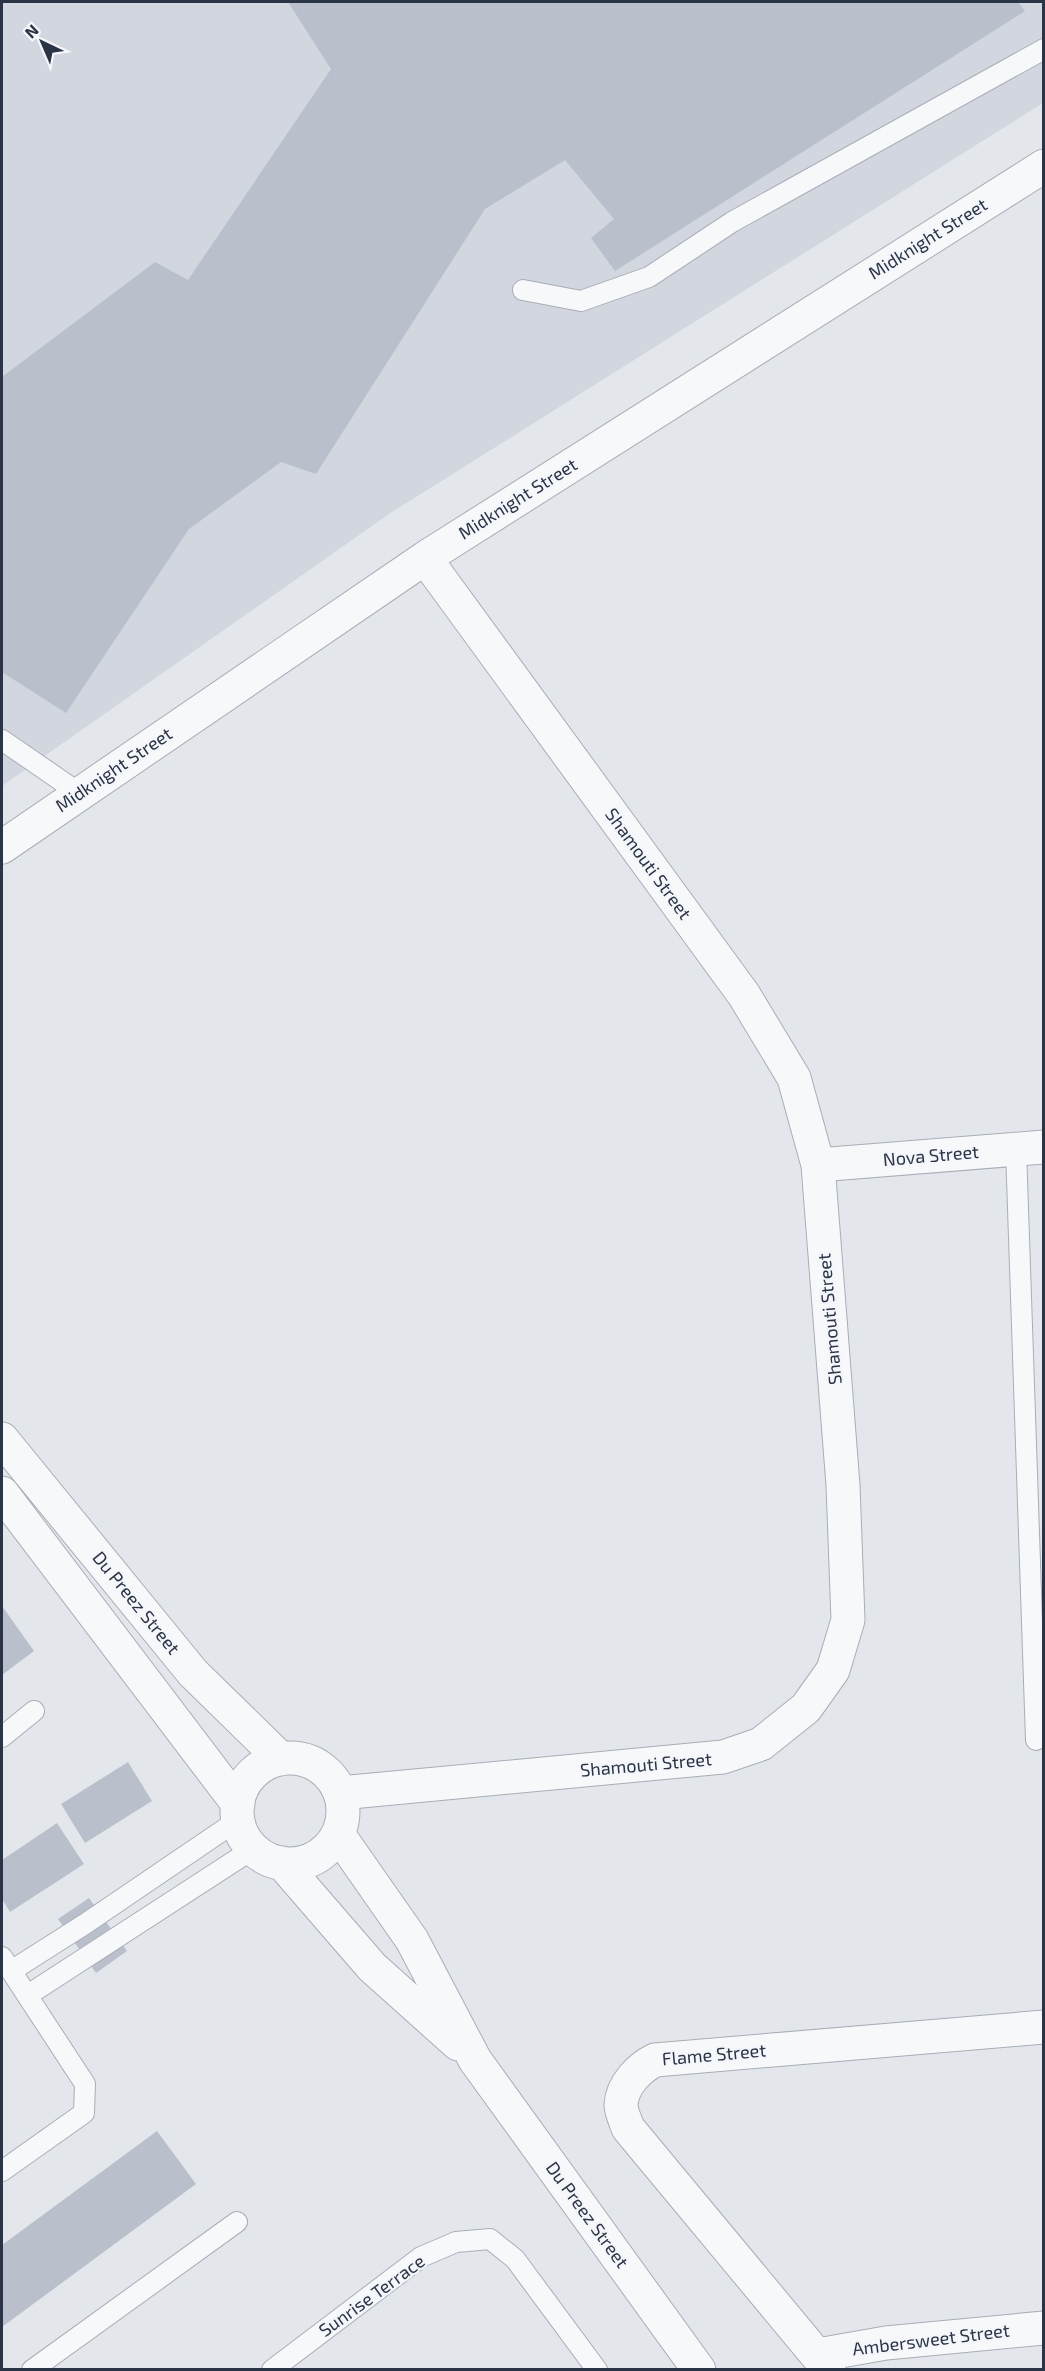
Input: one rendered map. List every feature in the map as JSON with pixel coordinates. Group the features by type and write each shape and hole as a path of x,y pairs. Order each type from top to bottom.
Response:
{"street":[{"name":"Midknight Street","path":"2,847 424,558 1044,166"},
{"name":"Shamouti Street","path":"340,1793 723,1757 761,1744 806,1708 833,1671 849,1620 843,1485 818,1165 794,1078 744,995 424,558"},
{"name":"Nova Street","path":"818,1165 1030,1148"},
{"name":"Du Preez Street","path":"2,1439 193,1673 281,1759"},
{"path":"2,1493 238,1812"},
{"path":"298,1758 314,1763 328,1773 340,1793 343,1818 338,1834 328,1848 315,1858 299,1863 282,1863 267,1859 253,1849 243,1836 238,1812 243,1787 252,1774 266,1764 281,1759 298,1758"},
{"name":"Du Preez Street","path":"338,1834 412,1940 475,2060 699,2370"},
{"name":"Du Preez Street","path":"282,1863 372,1967 475,2060"},
{"name":"Flame Street","path":"823,2362 628,2128 621,2105 634,2076 640,2068 655,2060 1044,2027"},
{"name":"Ambersweet Street","path":"823,2362 886,2343 1044,2328"}],"lane":[{"path":"524,290 581,301 650,277 732,222 1044,49"},
{"path":"2,740 79,794"},
{"path":"1030,1148 1036,1740"},
{"path":"2,1737 34,1711"},
{"path":"2,2171 84,2113 85,2084 6,1964 120,1900 238,1812"},
{"path":"28,1995 253,1849"},
{"path":"120,1900 136,1924"},
{"path":"32,2370 237,2222"},
{"name":"Sunrise Terrace","path":"272,2370 421,2257 456,2242 490,2240 516,2259 597,2370"}],"shaded area":[{"path":"2,2 1043,2 1043,103 389,514 2,786"}],"building":[{"path":"288,2 1018,2 1025,11 615,271 591,238 614,219 565,160 485,209 316,474 281,462 189,529 66,713 2,672 2,377 155,262 188,280 331,69"},
{"path":"2,1606 34,1651 2,1675"},
{"path":"128,1762 152,1801 85,1843 61,1804"},
{"path":"57,1823 84,1864 10,1912 2,1899 2,1860"},
{"path":"89,1898 127,1951 96,1973 58,1919"},
{"path":"157,2131 196,2184 2,2327 2,2245"}]}
